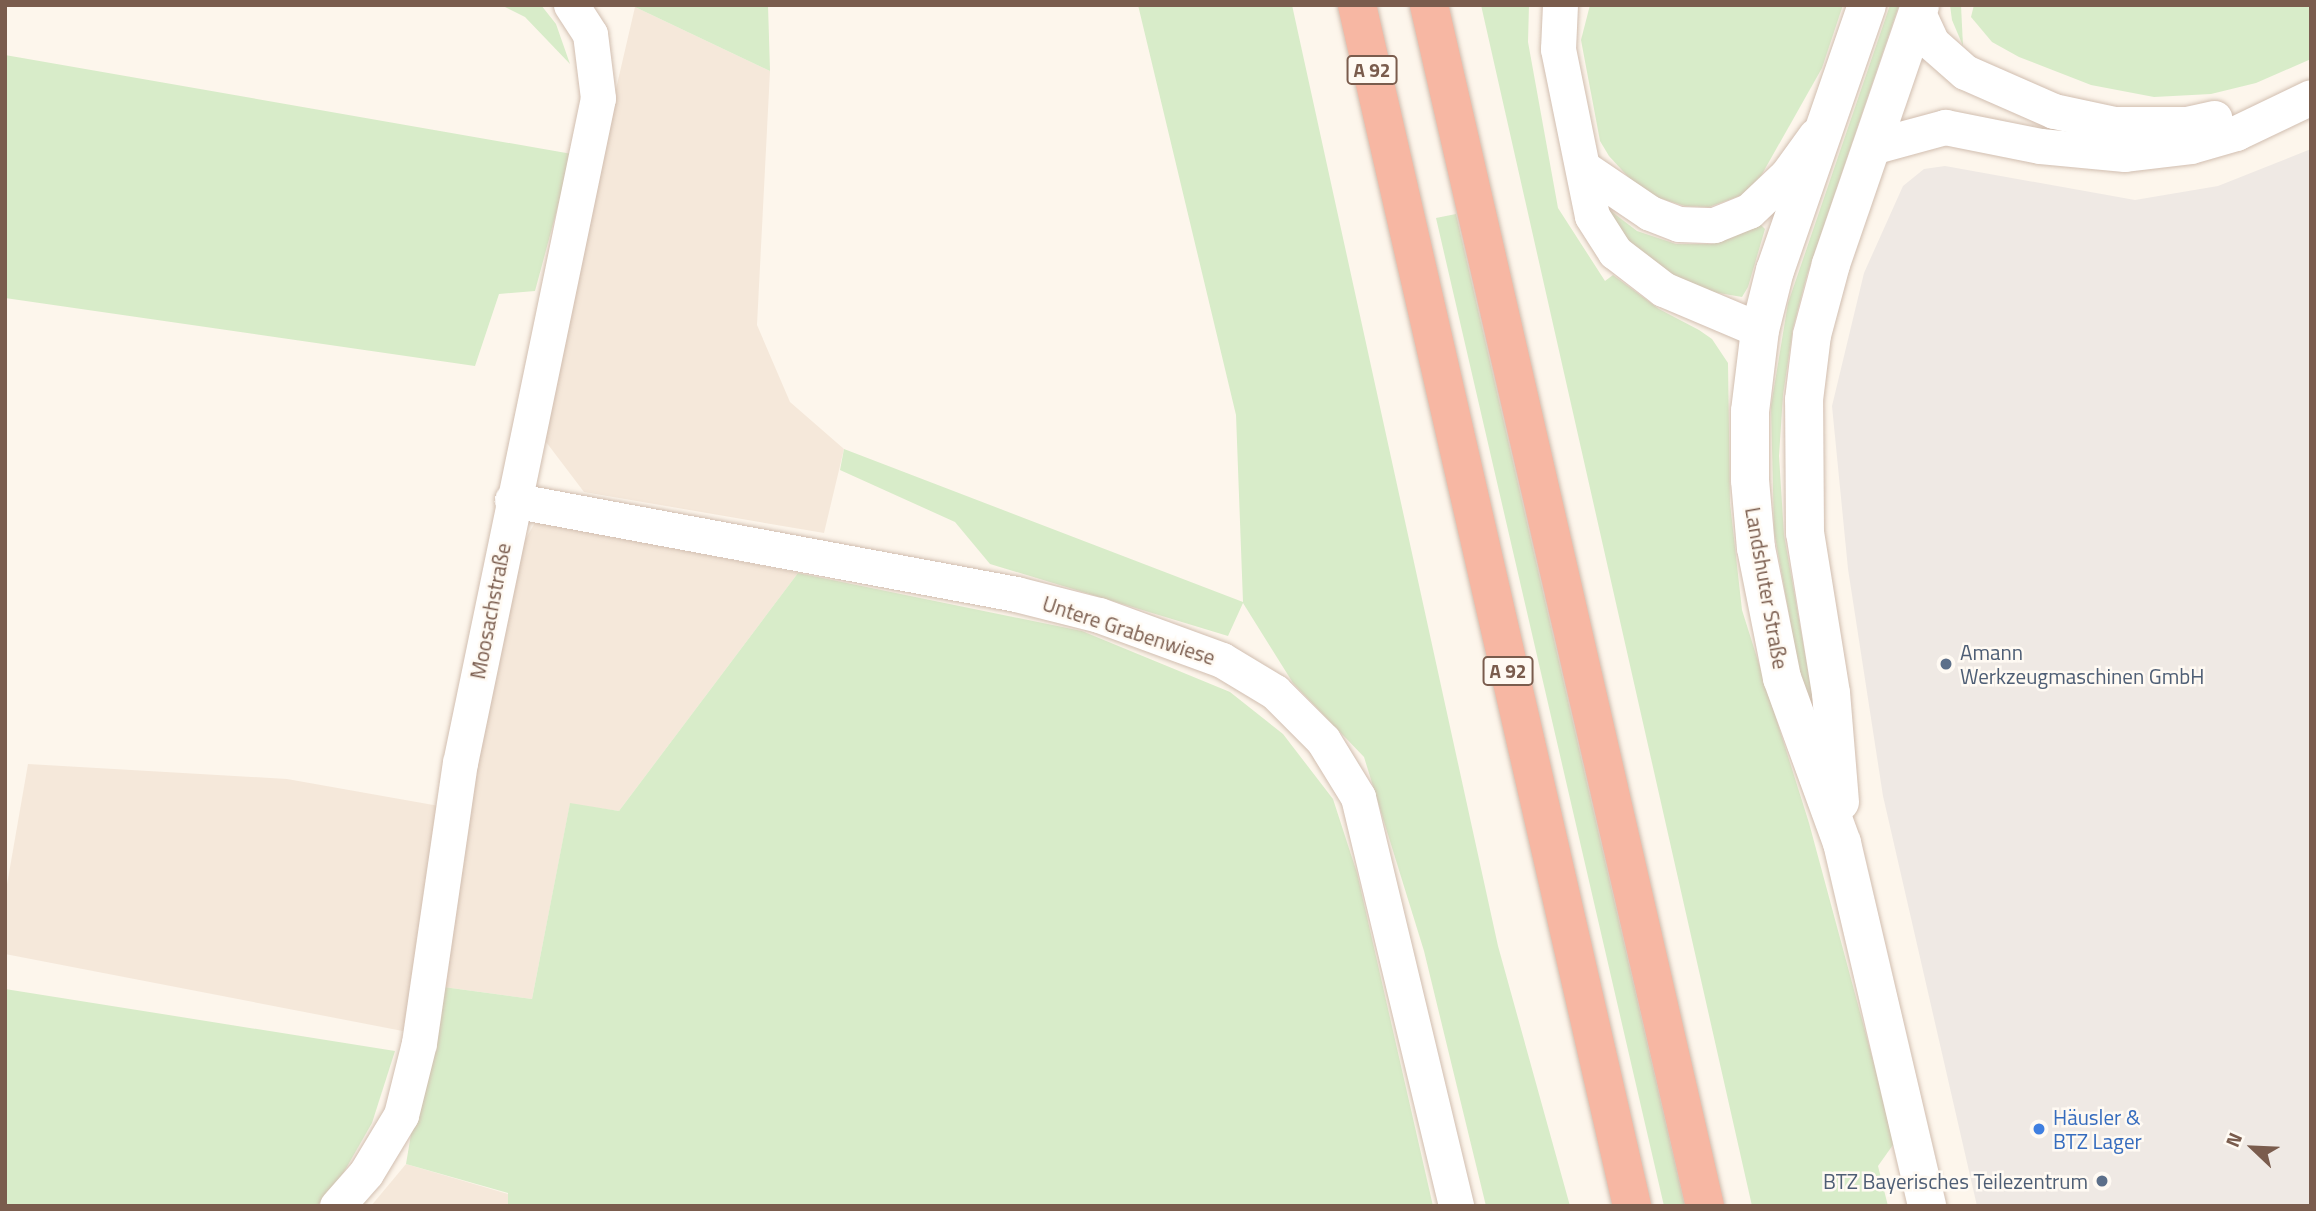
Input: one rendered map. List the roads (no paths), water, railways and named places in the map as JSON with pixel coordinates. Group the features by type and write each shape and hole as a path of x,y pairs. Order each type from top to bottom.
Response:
{"highway":[{"name":"A 92","path":"1357,5 1632,1206"},
{"path":"1429,5 1705,1206"}],"main road":[{"name":"Landshuter Straße","path":"1867,5 1775,270 1760,330 1750,411 1756,548 1782,678 1842,843 1927,1206"},
{"name":"Landshuter Straße","path":"1842,843 1835,729 1805,533 1801,455 1812,335 1832,264 1875,146 1919,9"}],"street":[{"name":"Moosachstraße","path":"337,1206 366,1173 401,1115 419,1044 460,763 512,500 557,312 598,98 590,34 571,5"},
{"path":"1560,5 1558,49 1585,169 1592,216 1615,252 1663,289 1760,330"},
{"path":"1919,9 1932,43 1965,72 2054,111 2113,124 2186,124 2305,100"},
{"path":"1875,146 1945,127 2040,146 2125,155 2225,136 2305,100"},
{"path":"1585,169 1650,212 1679,224 1714,225 1749,211 1787,175 1827,118"},
{"name":"Untere Grabenwiese","path":"512,500 1016,594 1099,615 1222,660 1275,692 1322,740 1358,797 1456,1206"}],"place":[{"name":"Amann Werkzeugmaschinen GmbH","path":"1946,664"},
{"name":"Häusler & BTZ Lager","path":"2039,1129"},
{"name":"BTZ Bayerisches Teilezentrum","path":"2102,1181"}]}
